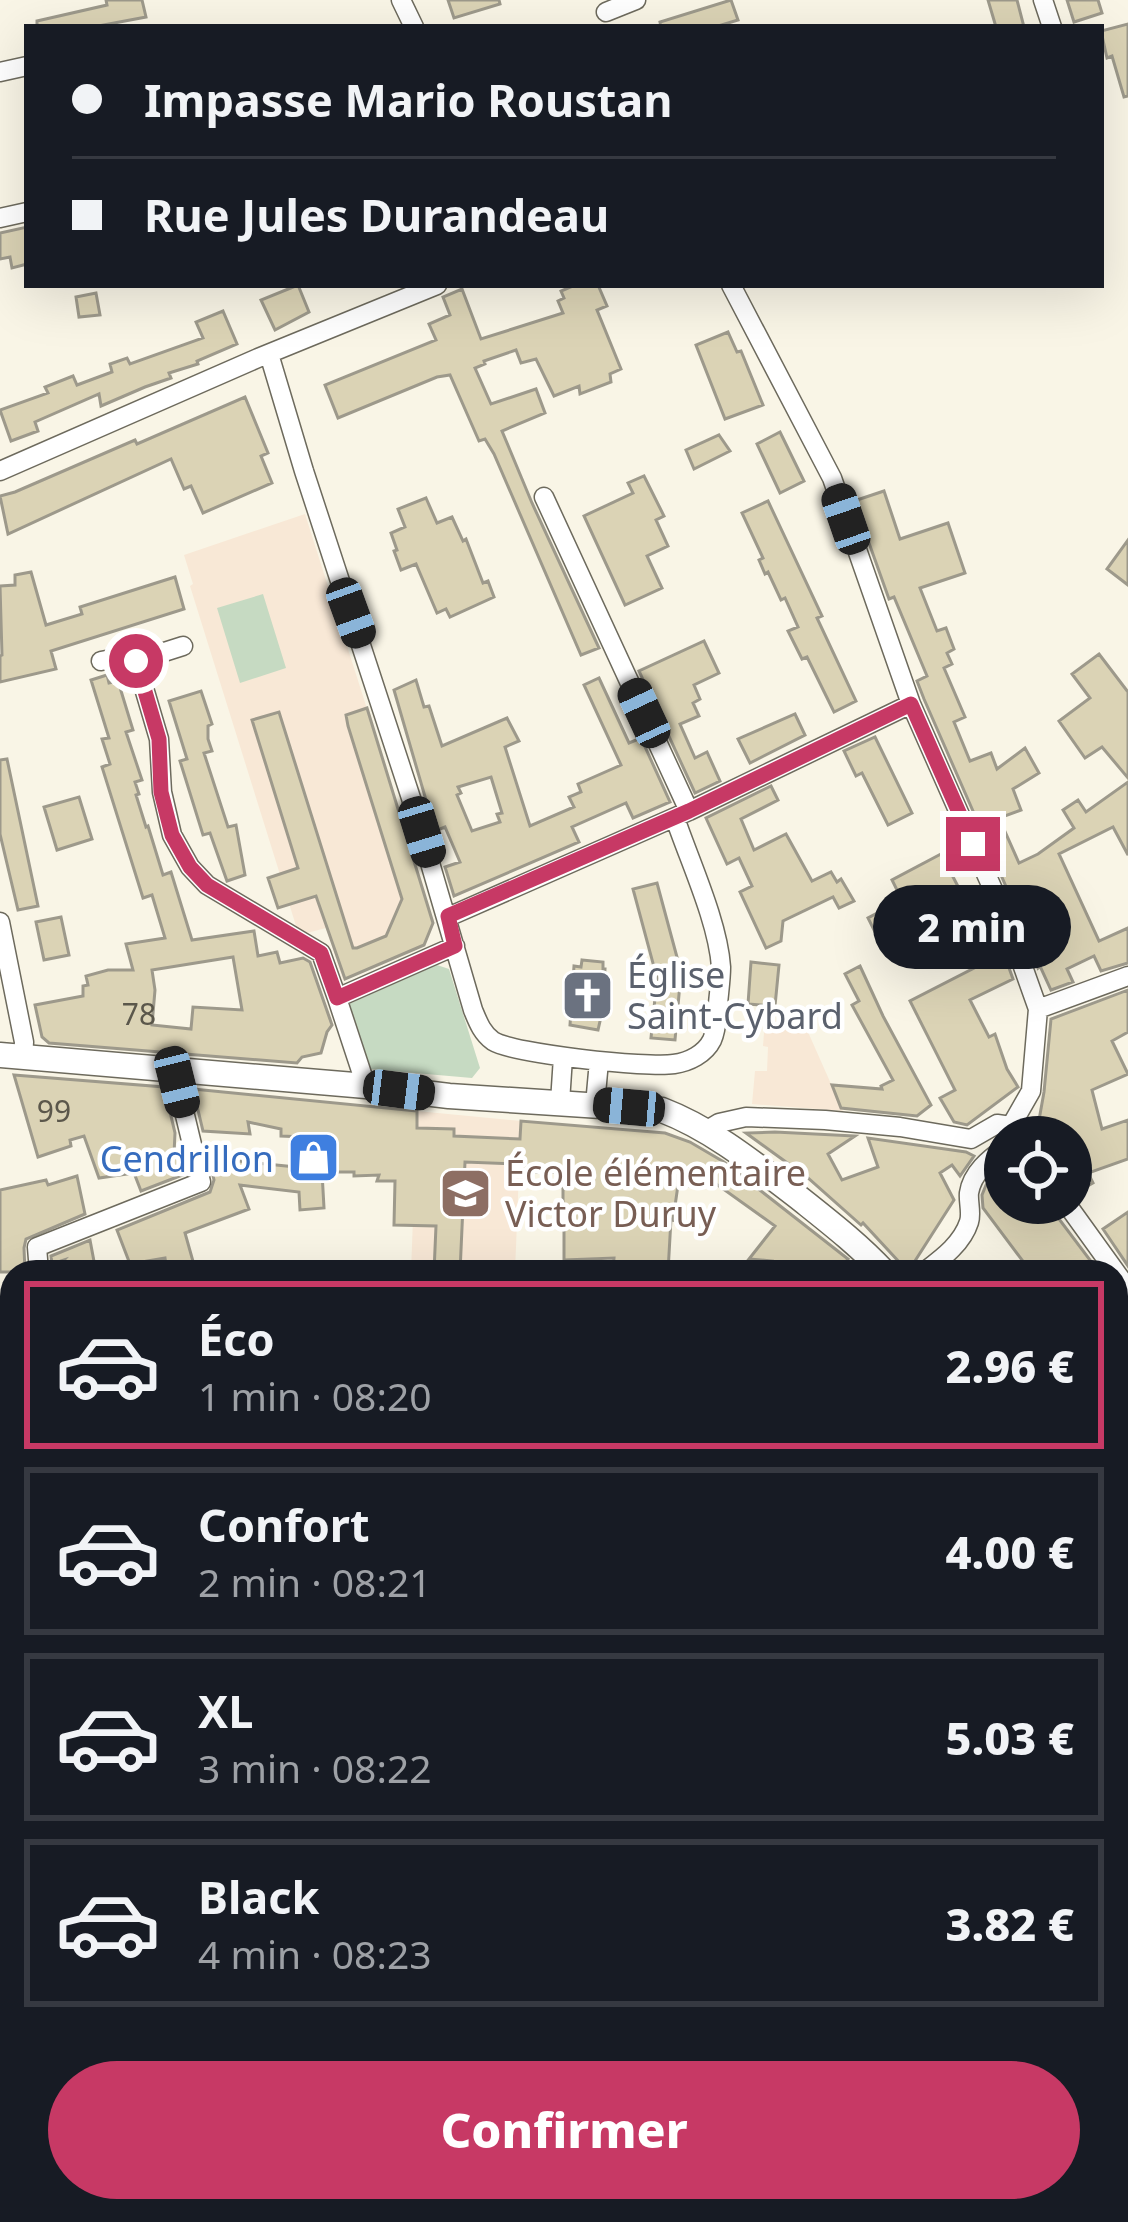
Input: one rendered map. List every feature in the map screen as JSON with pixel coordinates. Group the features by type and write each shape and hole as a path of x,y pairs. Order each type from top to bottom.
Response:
{"main road":[{"path":"12,1057 662,1110 752,1162 872,1260"}],"street":[{"path":"607,13 636,0"},
{"path":"0,471 430,288"},
{"path":"733,288 832,478 911,704 1006,919 1038,1009 1031,1091 1021,1116"},
{"path":"269,354 483,1031 508,1048 671,1065 701,1053 711,1042 721,968 715,933 682,814 544,497"},
{"path":"101,661 122,657 136,661 183,646"},
{"path":"136,661 159,739 161,792 172,835 190,867 207,885 321,953 366,1086"},
{"path":"448,916 682,814 911,704"},
{"path":"0,922 24,1042 12,1057"},
{"path":"337,998 455,946"},
{"path":"1038,1009 1128,976"},
{"path":"560,1102 563,1057"},
{"path":"596,1105 599,1061"},
{"path":"38,1260 37,1247 202,1182 178,1072"},
{"path":"704,1132 719,1123 746,1118 825,1120 950,1134 984,1146"},
{"path":"971,1139 984,1132"},
{"path":"940,1260 971,1219 969,1191 984,1166"},
{"path":"1081,1224 1108,1260"}],"shaded area":[{"path":"305,514 434,920 423,947 412,947 343,980 326,928 303,934 297,929 184,555"},
{"path":"765,1020 804,1023 843,1111 752,1104 755,1071 767,1071"},
{"name":"École élémentaire Victor Duruy","path":"417,1111 521,1121 515,1260 411,1260"}],"green space":[{"path":"263,594 286,668 240,683 217,608"},
{"path":"437,965 449,969 480,1068 472,1078 369,1069 349,1004"}],"building":[{"path":"106,0 142,0 146,17 109,24 37,24 37,21 107,5"},
{"path":"448,0 499,0 500,4 454,18"},
{"path":"731,0 738,20 725,24 660,22"},
{"path":"988,0 1017,0 1023,24 995,24"},
{"path":"1067,0 1098,0 1102,13 1074,22"},
{"path":"1128,24 1128,96 1124,97 1112,56 1107,58 1104,30"},
{"path":"24,228 24,265 12,268 10,257 0,259 0,233"},
{"path":"299,288 309,312 275,330 261,300"},
{"path":"599,288 607,306 597,310 621,369 610,374 611,382 580,394 579,386 554,396 536,359 521,363 516,350 475,368 491,404 536,389 545,413 502,431 599,648 581,655 494,454 485,439 479,441 450,375 338,418 325,385 436,340 429,324 450,315 443,297 462,289 481,339 563,313 558,301 564,298 561,291"},
{"path":"96,293 100,315 79,317 76,297"},
{"path":"223,311 237,344 101,406 99,394 35,422 38,431 11,441 0,410 48,393 45,387 73,376 77,385 112,372 110,364 127,358 130,364 203,338 196,322"},
{"path":"728,332 763,405 725,419 696,345"},
{"path":"245,397 268,453 261,456 272,483 203,513 191,486 184,489 171,459 8,534 0,496"},
{"path":"780,432 804,481 780,493 757,444"},
{"path":"719,435 730,451 694,469 686,450"},
{"path":"644,476 664,516 656,520 668,546 647,556 662,588 625,605 584,516 633,493 628,483"},
{"path":"884,491 900,539 948,523 965,573 920,588 937,631 946,628 954,649 947,653 952,664 944,668 965,717 954,722 970,761 991,753 997,769 1025,748 1039,773 1013,789 1021,810 999,818 1019,863 1074,828 1063,810 1078,800 1086,812 1128,782 1128,855 1113,827 1059,854 1099,941 1128,928 1128,963 1101,971 1094,956 1067,969 1073,982 1051,990 1038,968 924,699 917,681 927,676 894,597 889,599 854,501"},
{"path":"426,498 437,523 452,517 494,597 450,617 446,609 437,613 416,564 401,570 394,551 391,533 405,527 398,509"},
{"path":"768,501 856,701 834,712 807,657 802,659 788,631 798,627 785,598 781,600 768,572 765,574 759,560 763,558 742,513"},
{"path":"1128,540 1128,585 1107,569"},
{"path":"31,572 46,625 82,614 80,607 175,577 184,609 51,651 56,669 0,682 0,586 15,585 15,575"},
{"path":"704,641 719,673 694,685 700,699 693,703 699,716 680,724 695,758 707,752 720,781 695,793 639,671"},
{"path":"1099,654 1128,692 1128,778 1102,747 1085,758 1059,721 1090,698 1072,674"},
{"path":"107,675 109,683 118,681 133,730 126,732 142,780 135,782 136,795 163,875 171,872 192,940 254,931 258,956 277,952 280,963 303,958 310,962 332,1025 321,1053 302,1057 297,1063 49,1043 42,1037 35,1005 83,996 86,976 133,970 126,944 165,938 152,895 143,898 102,767 110,764 102,739 109,738 91,680","holes":["233,957 242,1010 193,1007 191,1029 152,1025 152,970"]},
{"path":"599,678 629,743 641,738 670,802 633,818 626,803 572,827 579,842 454,896 445,867 460,862 445,827 435,831 394,690 416,680 442,746 507,718 519,741 505,747 530,826 574,807 569,797 581,792 578,784 621,765 584,685","holes":["491,777 502,813 497,814 500,822 472,831 458,787"]},
{"path":"201,691 212,724 208,739 212,751 204,753 228,827 236,825 245,875 227,881 210,833 203,835 180,761 187,759 169,701"},
{"path":"367,708 433,923 424,945 345,979 316,896 278,908 268,878 298,868 252,720 279,712 353,948 357,948 386,936 402,899 348,726 346,715"},
{"path":"795,714 805,735 750,763 738,739"},
{"path":"875,737 912,813 888,825 862,773 856,776 844,751"},
{"path":"7,759 38,906 18,910 0,834 0,760"},
{"path":"771,786 778,800 741,819 754,850 786,834 812,881 831,872 854,901 839,908 833,897 783,921 781,941 766,948 740,892 752,886 739,858 727,864 706,818"},
{"path":"79,797 92,839 57,850 44,807"},
{"path":"941,854 973,915 981,911 988,929 995,929 1013,979 970,1000 989,1037 995,1034 1018,1087 967,1125 954,1122 940,1098 955,1090 910,1001 976,967 960,933 952,937 945,923 893,951 890,946 884,950 868,918 902,900 892,880"},
{"path":"657,883 681,972 675,1040 651,1038 657,978 633,889"},
{"path":"61,917 69,955 44,960 36,922"},
{"name":"Église Saint-Cybard","path":"582,960 603,962 605,969 598,1030 570,1025 574,966 581,967"},
{"path":"751,962 779,965 775,1006 748,1004"},
{"path":"860,966 931,1105 917,1116 841,1108 832,1085 882,1089 893,1080 852,1005 859,1001 845,974"},
{"path":"1128,990 1128,1032 1112,1041 1128,1074 1092,1090 1102,1129 1128,1120 1128,1159 1092,1172 1092,1116 1040,1116 1051,1019"},
{"path":"14,1075 164,1087 175,1133 174,1154 181,1154 185,1174 141,1191 134,1173 99,1178 84,1136 70,1140 71,1146 38,1157"},
{"path":"193,1089 417,1111 417,1128 454,1129 454,1136 520,1139 521,1121 665,1133 724,1162 848,1259 749,1259 775,1226 694,1168 691,1186 678,1185 669,1260 564,1260 564,1219 557,1220 563,1172 519,1172 520,1164 465,1162 461,1260 435,1260 436,1226 394,1225 395,1181 377,1181 379,1175 322,1172 324,1208 300,1210 299,1192 240,1185 249,1209 185,1233 193,1260 128,1260 117,1230 210,1192 214,1180 209,1158 306,1168 304,1137 281,1136 281,1129 248,1122 250,1134 203,1131"},
{"path":"746,1133 855,1136 828,1154 842,1180 878,1167 868,1138 974,1156 960,1176 952,1165 940,1173 954,1200 916,1260 897,1260 863,1223"},
{"path":"77,1176 85,1214 26,1239 24,1260 0,1260 0,1190 46,1180 48,1185"},
{"path":"1128,1212 1128,1260 1124,1260 1103,1229"},
{"path":"995,1224 1063,1224 1090,1260 1022,1260"},
{"path":"90,1240 94,1260 52,1260 51,1256"}],"place":[{"name":"Église Saint-Cybard","path":"588,995"},
{"name":"Cendrillon","path":"313,1158"},
{"name":"École élémentaire Victor Duruy","path":"466,1193"}],"route":[{"path":"136,661 159,739 161,792 172,835 190,867 207,885 321,953 337,998 455,946 448,916 689,811 911,704 973,844"}]}
